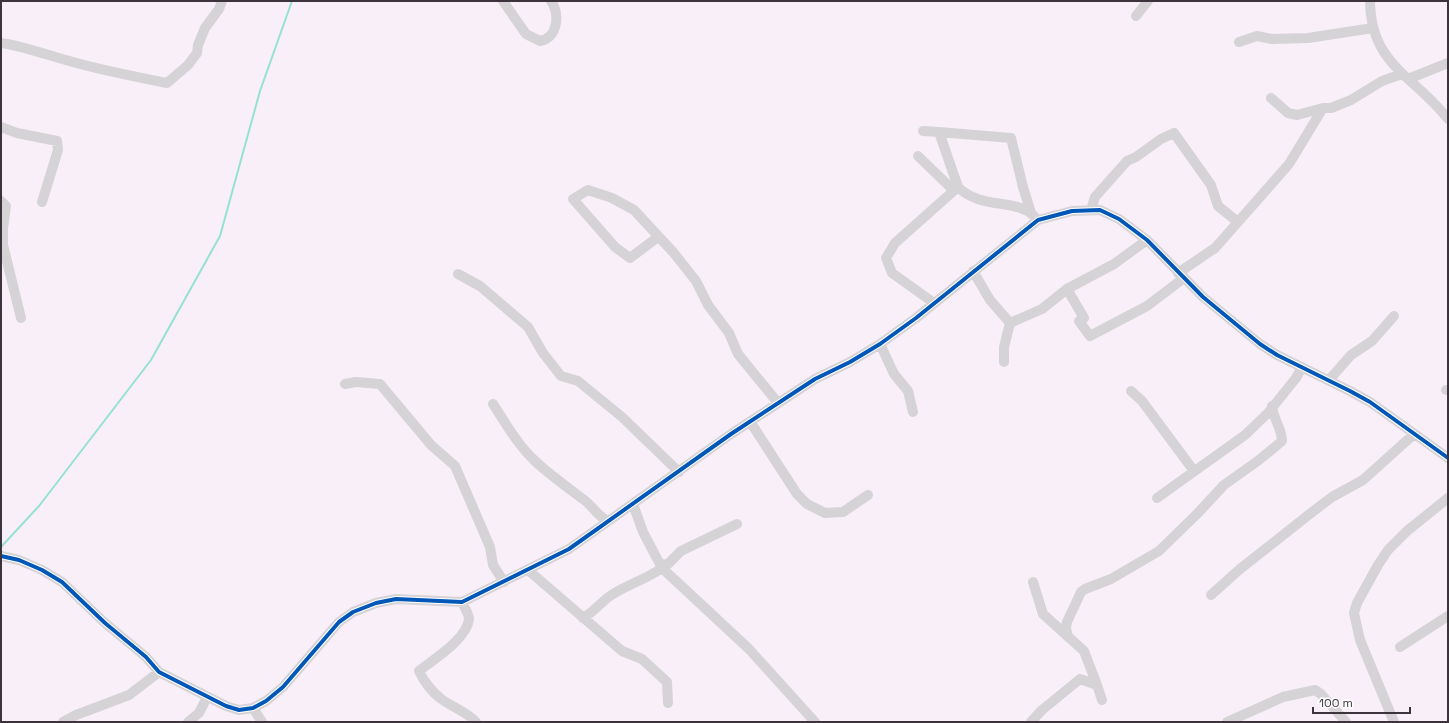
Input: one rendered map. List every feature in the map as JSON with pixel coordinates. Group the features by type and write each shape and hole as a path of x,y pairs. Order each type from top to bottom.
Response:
{"street":[{"path":"1,43 121,74 167,83 188,65 197,53 198,45 205,28 219,9 222,1"},
{"path":"503,1 526,34 540,41 552,34 556,29 555,11 551,1"},
{"path":"1136,16 1148,1"},
{"path":"1370,1 1373,28 1379,45 1387,57 1448,119"},
{"path":"1239,42 1257,36 1272,39 1308,38 1373,28"},
{"path":"1271,98 1292,115 1323,108 1331,108 1351,100 1382,81 1405,76 1448,63"},
{"path":"1068,289 1084,318 1079,321 1090,336 1146,306 1215,248 1289,164 1323,108"},
{"path":"1,127 17,133 57,141 58,150 42,202"},
{"path":"923,131 1011,138 1035,217"},
{"path":"939,132 958,187 966,195 998,204 1013,206 1035,217"},
{"path":"1091,210 1095,197 1127,161 1136,157 1161,139 1174,133 1211,185 1218,206 1238,222"},
{"path":"918,156 950,187 958,187"},
{"path":"934,303 892,272 886,258 895,243 958,187"},
{"path":"658,237 630,258 615,247 573,199 588,190 612,198 634,210 673,252 696,281 708,305 729,333 738,354 778,403"},
{"path":"1,201 6,206 3,228 3,245 21,318"},
{"path":"1,556 19,560 42,570 62,582 105,623 146,657 159,672 239,710 253,708 266,701 283,687 339,622 353,612 376,603 396,599 462,602 569,548 731,434 751,423 814,379 850,362 880,344 934,303 1035,217 1091,210 1100,210 1118,219 1147,240 1203,297 1260,344 1277,355 1330,380 1370,402 1413,435 1448,458"},
{"path":"1010,323 1042,309 1068,289 1114,264 1147,240"},
{"path":"972,271 990,300 1010,323"},
{"path":"458,274 480,286 528,327 543,353 561,376 578,381 622,417 679,472"},
{"path":"1330,380 1351,355 1372,341 1394,316"},
{"path":"1004,362 1004,347 1010,323"},
{"path":"880,344 894,374 908,391 913,412"},
{"path":"1157,498 1246,435 1268,413 1272,406 1296,378 1302,367"},
{"path":"345,384 356,382 380,384 431,445 455,466 490,547 493,565 504,582"},
{"path":"1131,390 1142,401 1194,471"},
{"path":"493,404 513,436 534,460 556,480 585,500 597,514 608,521"},
{"path":"1068,637 1066,628 1067,622 1081,592 1111,579 1159,551 1224,485 1259,460 1282,441 1282,434 1272,406"},
{"path":"751,423 797,494 807,504 825,513 843,512 868,495"},
{"path":"1211,595 1240,569 1332,497 1363,480 1413,435"},
{"path":"1394,722 1360,640 1354,613 1357,603 1388,550 1407,531 1448,498"},
{"path":"633,504 643,532 661,566 749,649 815,722"},
{"path":"583,618 597,609 609,597 640,582 661,566 668,564 681,551 737,524"},
{"path":"528,570 622,651 642,658 667,682 668,702"},
{"path":"1033,582 1043,614 1084,651 1102,700"},
{"path":"462,602 469,618 467,629 452,644 419,671 422,677 440,698 458,708 476,722"},
{"path":"1400,647 1448,616"},
{"path":"63,722 76,715 129,695 159,672"},
{"path":"1031,722 1042,710 1080,679 1097,685"},
{"path":"1227,722 1283,697 1315,690 1321,694 1346,722"},
{"path":"188,722 199,713 207,696"},
{"path":"253,708 262,722"}],"waterway":[{"path":"1,547 39,506 151,360 220,236 260,91 292,1"}],"cycle path":[{"path":"1,556 19,560 42,570 62,582 105,623 146,657 159,672 226,706 239,710 253,708 266,701 283,687 339,622 353,612 376,603 396,599 462,602 569,549 731,434 815,379 850,362 880,344 916,318 1038,220 1072,211 1100,210 1119,219 1147,240 1203,297 1260,344 1277,355 1370,402 1448,458"}]}
